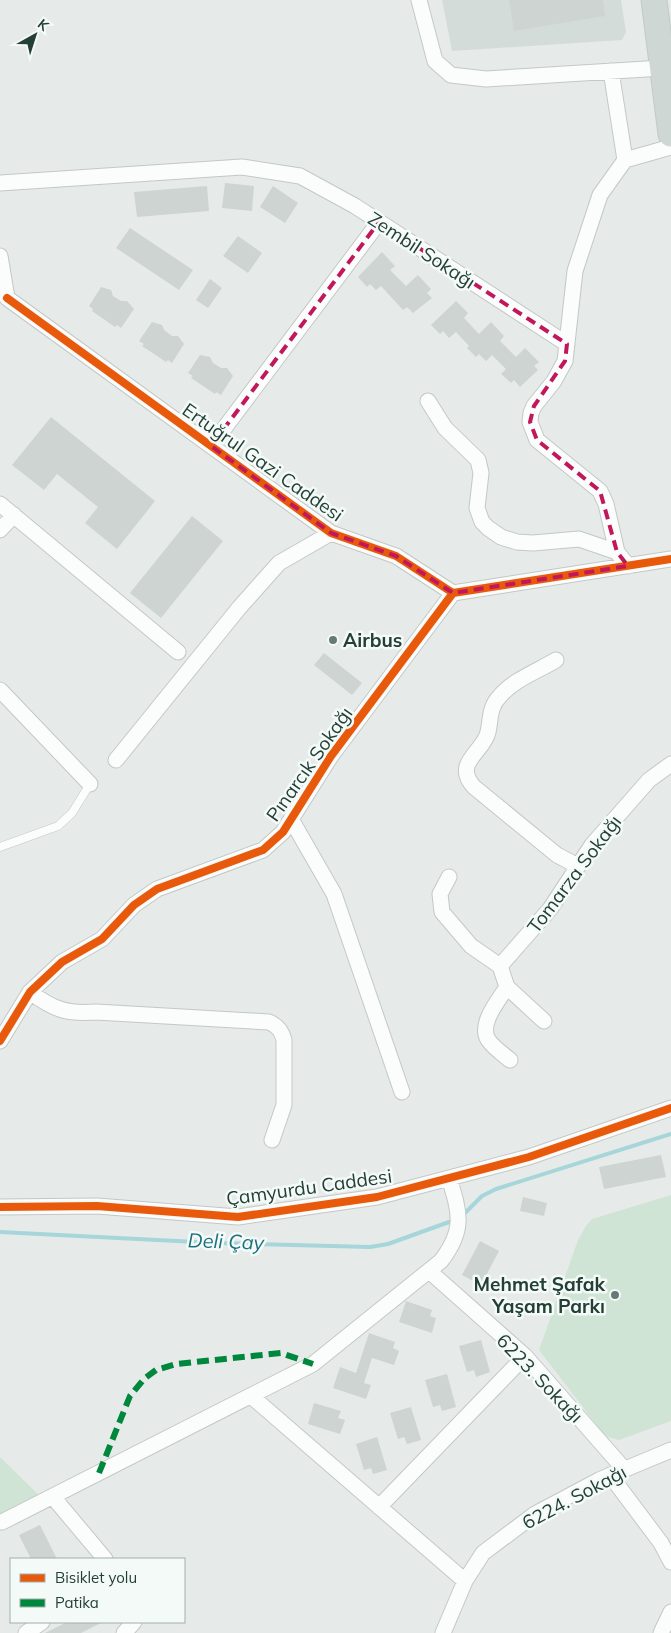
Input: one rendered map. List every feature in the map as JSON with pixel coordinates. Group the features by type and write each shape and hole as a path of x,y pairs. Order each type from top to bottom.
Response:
{"main road":[{"path":"654,0 671,134"}],"street":[{"path":"419,0 435,61 451,75 486,79 662,68"},
{"path":"611,71 626,160"},
{"path":"628,566 617,552 606,504 600,491 537,440 530,422 534,406 554,382 565,361 575,271 600,195 626,160 671,147"},
{"name":"Zembil Sokağı","path":"0,183 242,167 300,176 379,222 567,344"},
{"path":"211,446 379,222"},
{"path":"0,256 4,302"},
{"name":"Ertuğrul Gazi Caddesi","path":"4,302 211,446 331,533 396,556 453,593"},
{"path":"428,401 445,428 478,460 481,473 477,508 482,522 488,528 501,537 517,542 533,543 579,539 617,552"},
{"path":"0,504 178,652"},
{"path":"0,530 14,515"},
{"path":"116,760 233,616 279,563 331,533"},
{"path":"453,593 671,559"},
{"name":"Pınarcık Sokağı","path":"0,1041 30,992 62,962 102,939 134,905 157,889 263,850 283,832 331,756 453,593"},
{"path":"556,660 510,687 500,696 490,714 488,734 470,760 466,771 467,777 474,786 556,854 578,866"},
{"path":"0,690 90,784"},
{"name":"Tomarza Sokağı","path":"500,966 550,909 592,845 649,780 671,764"},
{"path":"291,819 334,894 402,1092"},
{"path":"449,877 440,894 442,912 471,946 500,966 507,987 544,1021"},
{"path":"507,987 487,1021 485,1032 490,1042 510,1060"},
{"path":"30,992 49,1006 72,1013 96,1012 269,1022 275,1024 280,1028 284,1040 284,1105 272,1140"},
{"name":"Çamyurdu Caddesi","path":"0,1207 97,1206 238,1217 377,1197 529,1156 671,1108"},
{"path":"2,1522 313,1364 441,1261 453,1246 459,1228 459,1209 449,1178"},
{"name":"6223. Sokağı","path":"429,1271 525,1356 618,1472 671,1562"},
{"path":"379,1506 525,1356"},
{"path":"251,1396 465,1581"},
{"name":"6224. Sokağı","path":"443,1633 465,1581 483,1553 535,1514 618,1472 671,1450"},
{"path":"53,1496 104,1558"},
{"path":"661,1633 671,1612"},
{"path":"26,1633 41,1623"},
{"path":"124,1633 133,1623"}],"lane":[{"path":"0,847 58,826 72,813 90,784"}],"highlighted area":[{"path":"379,222 567,344 565,361 534,406 530,422 537,440 600,491 617,552 628,566 453,593 396,556 331,533 211,446"}],"shaded area":[{"path":"442,0 621,0 626,32 622,40 452,51"}],"green space":[{"name":"Mehmet Şafak Yaşam Parkı","path":"671,1195 671,1421 619,1440 608,1437 602,1432 539,1350 578,1240 586,1226 592,1219"},
{"path":"0,1457 51,1507 0,1530"}],"building":[{"path":"509,0 603,0 605,16 514,31"},
{"path":"225,183 254,186 252,211 222,208"},
{"path":"207,186 209,211 137,217 134,192"},
{"path":"273,186 298,203 285,223 260,207"},
{"path":"130,228 193,270 179,290 116,248"},
{"path":"238,236 262,253 248,273 223,256"},
{"path":"382,252 395,266 390,270 406,286 418,275 431,289 427,293 432,298 413,313 407,307 403,310 381,286 376,290 370,284 367,287 358,277"},
{"path":"210,279 222,288 208,308 196,300"},
{"path":"101,287 111,290 113,296 121,301 127,301 134,309 121,328 117,325 115,327 92,311 93,309 89,306"},
{"path":"456,301 468,313 464,318 479,334 491,322 504,336 500,341 516,357 525,348 539,362 534,366 538,370 520,387 514,380 511,383 501,374 506,369 492,355 486,361 479,354 476,357 456,332 449,338 443,331 440,334 431,325"},
{"path":"152,322 162,325 164,330 172,336 178,336 184,344 172,363 168,360 166,362 142,346 144,344 139,341"},
{"path":"200,355 210,357 213,363 221,368 227,368 233,376 221,395 216,392 215,394 191,378 193,376 188,373"},
{"path":"51,417 155,501 117,549 85,523 98,507 57,474 44,490 12,465"},
{"path":"192,516 223,541 161,618 130,593"},
{"path":"324,653 362,683 352,695 314,665"},
{"path":"661,1155 666,1177 604,1189 599,1167"},
{"path":"523,1197 547,1203 544,1216 520,1211"},
{"path":"480,1241 499,1251 481,1285 462,1275"},
{"path":"406,1301 432,1310 430,1316 436,1318 432,1333 399,1322"},
{"path":"369,1333 395,1342 393,1348 399,1351 394,1365 372,1358 364,1383 371,1385 366,1399 333,1388 340,1367 356,1373"},
{"path":"481,1340 490,1372 476,1377 474,1370 467,1372 459,1346"},
{"path":"447,1374 456,1407 442,1411 440,1405 433,1407 425,1380"},
{"path":"314,1403 341,1411 338,1418 345,1420 340,1434 308,1424"},
{"path":"411,1407 421,1440 407,1444 404,1437 398,1439 390,1413"},
{"path":"377,1437 387,1470 373,1474 371,1468 364,1470 356,1444"},
{"path":"40,1525 56,1558 30,1558 19,1535"},
{"path":"65,1623 101,1623 81,1633 45,1633"}],"waterway":[{"name":"Deli Çay","path":"466,1212 482,1196 496,1189 671,1134"},
{"name":"Deli Çay","path":"0,1232 216,1243 370,1247 388,1244 449,1222"}],"marked path":[{"path":"99,1473 130,1396 144,1379 156,1370 176,1364 281,1353 313,1364"}],"cycle path":[{"path":"7,298 331,533 396,556 453,593 671,559"},
{"path":"0,1041 30,992 62,962 102,939 134,905 157,889 263,850 283,832 331,756 453,593"},
{"path":"0,1207 97,1206 238,1217 377,1197 529,1157 671,1108"}],"place":[{"name":"Airbus","path":"333,640"},
{"name":"Mehmet Şafak Yaşam Parkı","path":"615,1295"}]}
